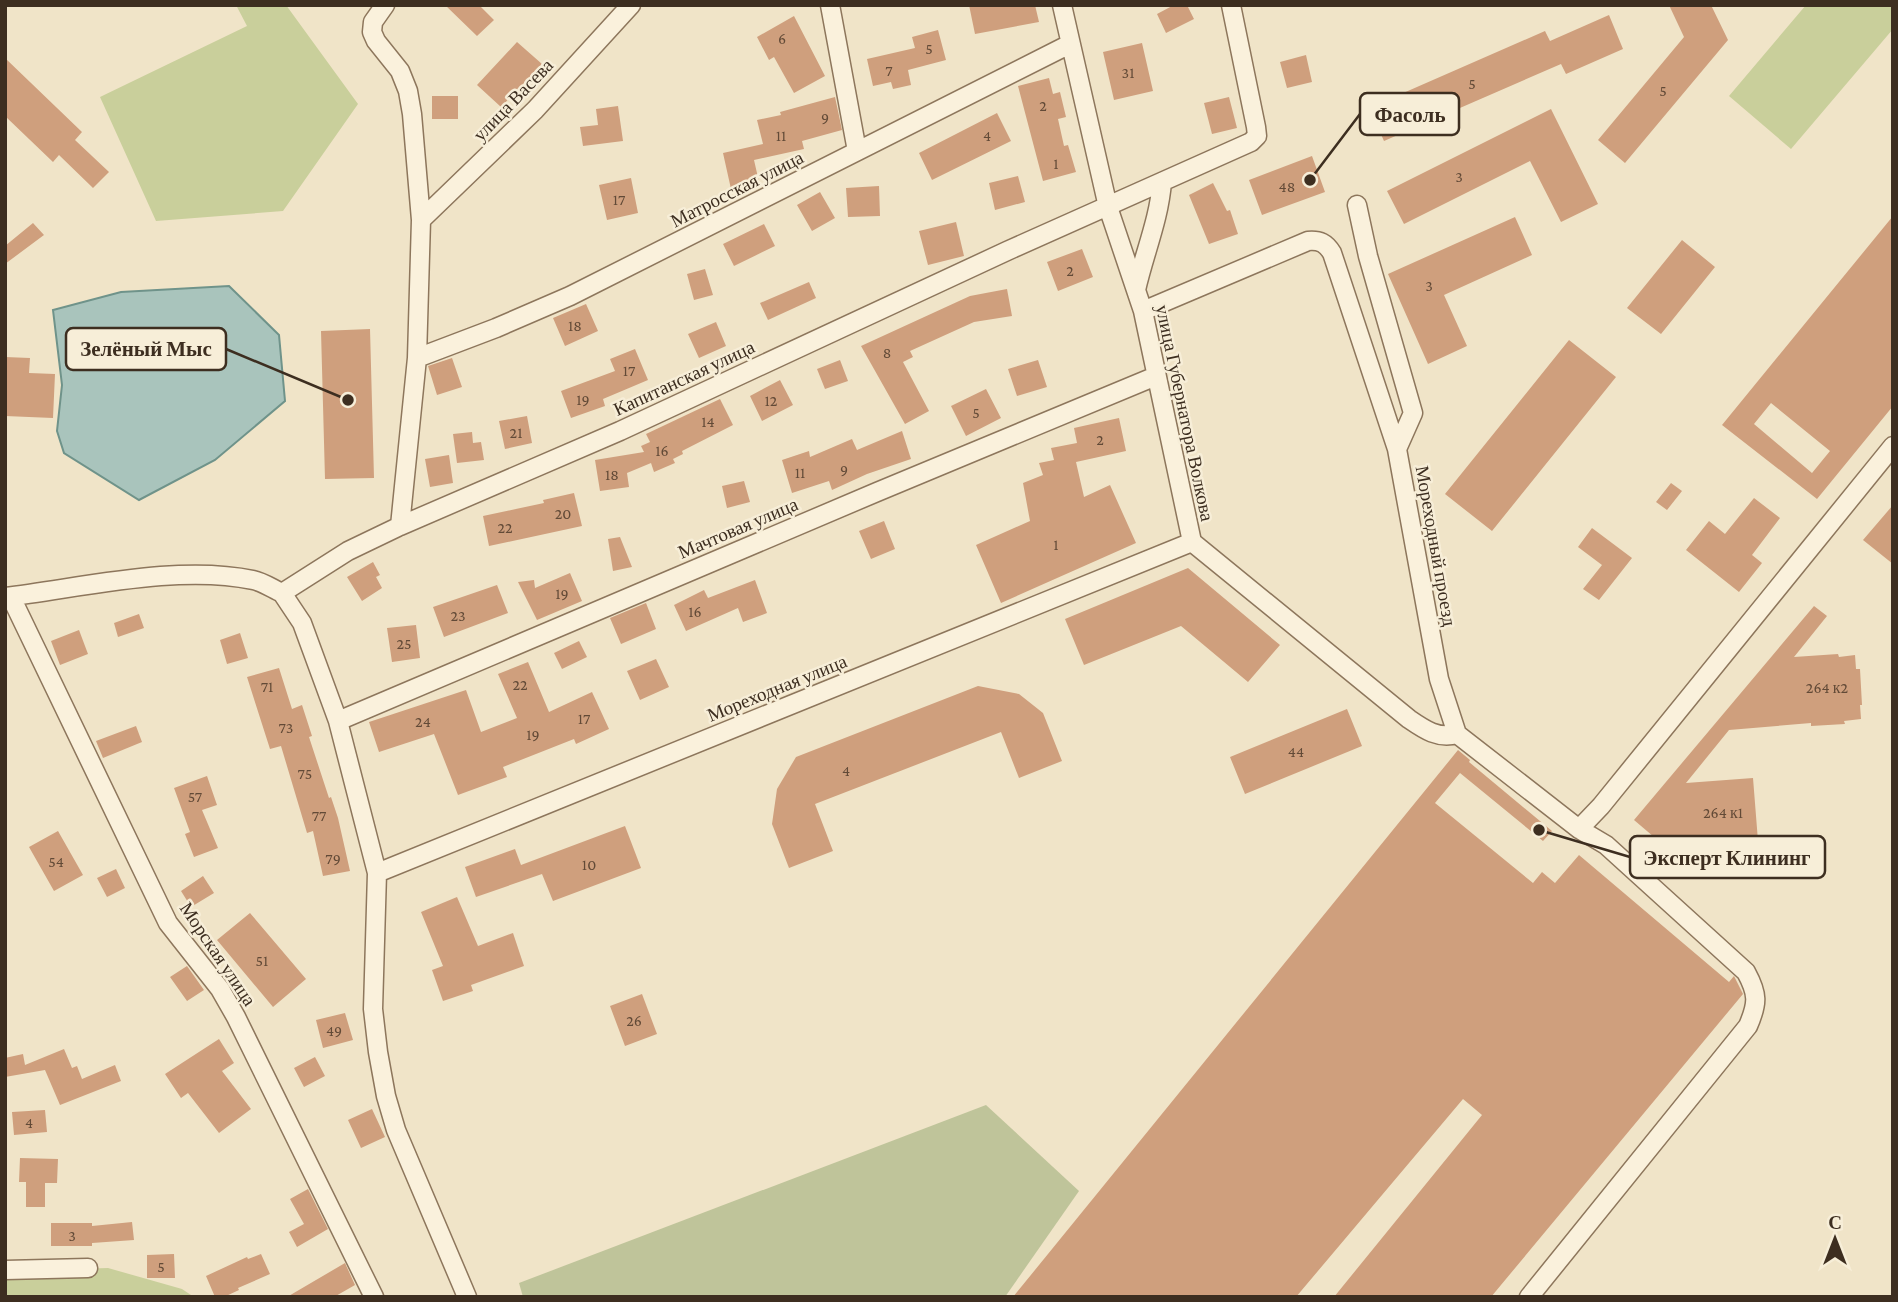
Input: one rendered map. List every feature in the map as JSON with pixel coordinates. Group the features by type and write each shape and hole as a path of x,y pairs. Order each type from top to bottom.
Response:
{"street":[{"path":"385,5 373,22 372,32 400,71 408,91 421,220 417,358 400,526"},
{"name":"улица Васева","path":"421,220 535,110 631,5"},
{"path":"830,5 857,151"},
{"name":"улица Губернатора Волкова","path":"1062,5 1108,207 1143,311 1192,542 1409,719 1444,738 1459,736"},
{"name":"Капитанская улица","path":"282,593 348,551 400,526 620,431 994,257 1251,142 1256,136 1231,5"},
{"name":"Матросская улица","path":"417,358 570,296 1070,44"},
{"path":"1136,290 1143,256 1160,208 1162,183"},
{"name":"Мореходный проезд","path":"1357,205 1368,256 1413,413 1396,449 1439,679 1459,736"},
{"path":"1143,311 1308,241 1318,240 1327,245 1332,253 1396,449"},
{"name":"Мачтовая улица","path":"338,721 1156,376"},
{"path":"1579,829 1601,807 1893,446"},
{"name":"Мореходная улица","path":"377,873 1192,542"},
{"name":"Морская улица","path":"282,593 256,580 220,575 177,575 8,597 168,923 220,989 236,1017 374,1297"},
{"path":"282,593 302,623 338,721 377,873 373,1009 386,1096 396,1130 467,1297"},
{"path":"1459,736 1579,829 1606,845 1746,972 1755,988 1756,1008 1748,1026 1529,1297"},
{"path":"5,1270 88,1268"}],"green space":[{"path":"236,5 286,5 358,104 283,211 156,221 100,97 247,26"},
{"path":"1806,5 1893,5 1893,29 1791,149 1729,96"},
{"path":"986,1105 1079,1191 1005,1297 523,1297 519,1283"},
{"path":"108,1268 182,1289 194,1297 5,1297 5,1276 11,1271"}],"water":[{"path":"229,286 279,335 285,401 215,460 139,500 64,453 57,431 62,385 53,310 121,292"}],"building":[{"path":"445,5 479,5 494,20 477,36"},
{"path":"969,5 1035,5 1039,22 975,34"},
{"path":"1174,5 1187,5 1194,19 1166,33 1157,14"},
{"path":"1669,5 1711,5 1728,40 1625,163 1598,140 1684,37"},
{"path":"1609,15 1623,49 1566,74 1561,64 1384,141 1369,108 1545,31 1550,41"},
{"path":"794,16 825,76 794,93 774,57 769,60 757,37"},
{"path":"938,30 946,60 908,70 911,85 893,89 891,82 873,86 867,59 915,48 912,37"},
{"path":"517,42 542,64 501,107 477,85"},
{"path":"1142,43 1153,91 1114,100 1103,52"},
{"path":"1306,55 1312,82 1287,88 1280,62"},
{"path":"5,58 82,132 75,140 109,172 93,188 59,155 53,162 5,116"},
{"path":"1049,78 1053,94 1060,92 1066,117 1058,119 1064,146 1068,145 1076,172 1043,181 1018,86"},
{"path":"432,96 458,96 458,119 432,119"},
{"path":"835,97 842,130 802,141 804,149 754,160 759,182 731,189 723,153 763,144 757,120"},
{"path":"1229,97 1237,128 1212,134 1204,103"},
{"path":"618,106 623,141 583,146 580,127 598,125 596,109"},
{"path":"1551,109 1598,204 1561,222 1530,161 1404,224 1387,191"},
{"path":"997,113 1011,141 932,180 919,153"},
{"path":"1312,156 1325,192 1262,215 1249,180"},
{"path":"1018,176 1025,202 995,210 989,183"},
{"path":"631,178 638,213 607,220 599,185"},
{"path":"1213,183 1227,211 1230,210 1238,234 1209,244 1189,195"},
{"path":"879,186 880,216 848,217 846,188"},
{"path":"820,192 835,218 812,231 797,205"},
{"path":"1893,216 1893,406 1817,499 1722,425","holes":["1771,403 1830,451 1812,473 1754,424"]},
{"path":"1515,217 1532,255 1444,295 1467,346 1428,364 1388,274"},
{"path":"956,222 964,256 928,265 919,231"},
{"path":"33,223 44,235 5,264 5,246"},
{"path":"764,224 775,246 734,266 723,244"},
{"path":"1682,240 1715,267 1661,334 1627,308"},
{"path":"1082,249 1093,277 1058,291 1047,262"},
{"path":"705,269 713,295 694,300 687,274"},
{"path":"809,282 816,298 768,320 760,303"},
{"path":"1007,289 1012,316 974,322 910,351 913,357 903,362 929,411 905,424 861,346 970,296"},
{"path":"586,304 598,331 565,346 553,318"},
{"path":"716,322 726,346 699,358 688,334"},
{"path":"370,329 374,478 325,479 321,331"},
{"path":"1569,340 1616,377 1492,531 1445,494"},
{"path":"635,349 648,380 603,399 605,406 571,418 561,391 615,371 610,359"},
{"path":"5,357 30,358 29,373 55,374 53,418 5,416"},
{"path":"452,358 462,387 437,395 428,366"},
{"path":"840,360 848,381 825,389 817,369"},
{"path":"1038,360 1047,387 1017,396 1008,369"},
{"path":"780,380 793,405 762,421 750,396"},
{"path":"986,389 1001,418 966,436 951,406"},
{"path":"720,399 733,425 682,451 683,454 673,459 675,463 654,472 651,463 627,473 629,487 600,491 595,460 644,452 641,446 650,442 646,434"},
{"path":"527,416 532,443 505,449 499,421"},
{"path":"1119,418 1126,451 1076,462 1084,497 1110,485 1136,543 1001,603 976,545 1030,521 1023,483 1043,475 1039,463 1054,460 1051,448 1077,443 1074,428"},
{"path":"902,431 911,459 867,474 832,490 829,481 792,493 782,460 809,451 810,457 852,439 857,450"},
{"path":"472,432 473,443 481,442 484,460 457,463 453,434"},
{"path":"449,455 453,483 430,487 425,459"},
{"path":"744,481 750,502 727,508 722,486"},
{"path":"1671,483 1682,491 1667,510 1656,502"},
{"path":"574,493 582,526 489,546 483,516 544,503 543,500"},
{"path":"1754,498 1780,518 1752,555 1762,563 1739,592 1686,550 1709,521 1725,534"},
{"path":"1893,505 1893,564 1863,540"},
{"path":"884,521 895,549 871,559 859,531"},
{"path":"1592,528 1632,558 1599,600 1583,589 1602,565 1578,547"},
{"path":"620,537 632,567 613,571 608,539"},
{"path":"373,562 380,575 376,577 382,588 362,601 347,577"},
{"path":"1188,568 1280,645 1248,682 1181,626 1084,665 1065,619"},
{"path":"570,573 582,601 537,620 518,582 534,580 535,588"},
{"path":"755,580 767,613 743,622 738,608 686,631 674,605 704,590 708,598"},
{"path":"497,585 508,613 444,637 433,607"},
{"path":"646,603 656,629 621,644 610,618"},
{"path":"1814,606 1827,616 1794,657 1855,655 1856,669 1860,669 1861,719 1844,721 1845,724 1811,726 1811,723 1729,730 1686,783 1753,778 1758,841 1742,842 1742,846 1708,848 1708,844 1667,848 1634,820"},
{"path":"139,614 144,628 118,637 114,623"},
{"path":"416,625 420,658 392,662 387,628"},
{"path":"79,630 88,654 60,665 51,641"},
{"path":"240,633 248,658 227,664 220,640"},
{"path":"579,641 587,657 562,669 554,653"},
{"path":"656,659 669,687 640,700 627,671"},
{"path":"528,662 549,712 592,692 609,729 576,744 574,739 503,767 507,777 458,795 434,734 379,752 369,722 466,690 481,732 517,718 498,674"},
{"path":"279,668 292,709 302,705 312,736 309,737 338,818 350,871 323,876 313,831 307,833 281,746 270,749 247,677"},
{"path":"978,686 1019,694 1043,713 1062,761 1019,778 1001,732 815,804 833,851 789,868 772,824 777,789 796,757"},
{"path":"1347,709 1362,746 1245,794 1230,757"},
{"path":"136,726 142,742 103,758 96,741"},
{"path":"1458,750 1552,831 1543,841 1460,773 1435,803 1533,883 1542,872 1555,883 1579,855 1729,982 1734,976 1743,994 1491,1297 1334,1297 1482,1115 1463,1099 1296,1297 1013,1297"},
{"path":"207,776 217,805 202,810 218,848 194,857 185,834 190,832 174,788"},
{"path":"625,826 641,868 553,901 542,874 476,897 465,867 515,849 521,865"},
{"path":"58,831 83,875 54,891 29,847"},
{"path":"116,869 125,888 107,897 97,878"},
{"path":"203,876 214,893 191,907 181,891"},
{"path":"457,897 478,946 513,933 524,966 471,985 473,991 443,1001 432,970 443,966 421,912"},
{"path":"250,913 306,979 273,1007 217,940"},
{"path":"187,966 204,990 187,1001 170,977"},
{"path":"642,994 657,1034 625,1046 610,1006"},
{"path":"345,1013 353,1040 323,1048 316,1020"},
{"path":"219,1039 234,1063 222,1071 251,1109 219,1133 188,1093 181,1098 165,1074"},
{"path":"64,1049 72,1068 77,1066 82,1079 115,1065 121,1081 60,1105 45,1070 5,1077 5,1058 23,1054 25,1065"},
{"path":"315,1057 325,1076 304,1087 294,1068"},
{"path":"372,1109 385,1137 361,1148 348,1120"},
{"path":"45,1110 47,1132 14,1135 12,1112"},
{"path":"20,1158 58,1159 57,1183 45,1183 45,1207 26,1207 26,1182 19,1182"},
{"path":"308,1189 328,1229 297,1247 289,1232 304,1224 290,1199"},
{"path":"132,1222 134,1240 92,1243 92,1246 51,1246 51,1223 92,1223 92,1226"},
{"path":"174,1254 175,1278 147,1278 147,1255"},
{"path":"261,1254 270,1274 224,1297 215,1297 206,1276 247,1257 248,1259"},
{"path":"345,1263 355,1285 334,1297 287,1297"}],"place":[{"name":"Фасоль","path":"1310,180"},
{"name":"Зелёный Мыс","path":"348,400"},
{"name":"Эксперт Клининг","path":"1539,830"}]}
